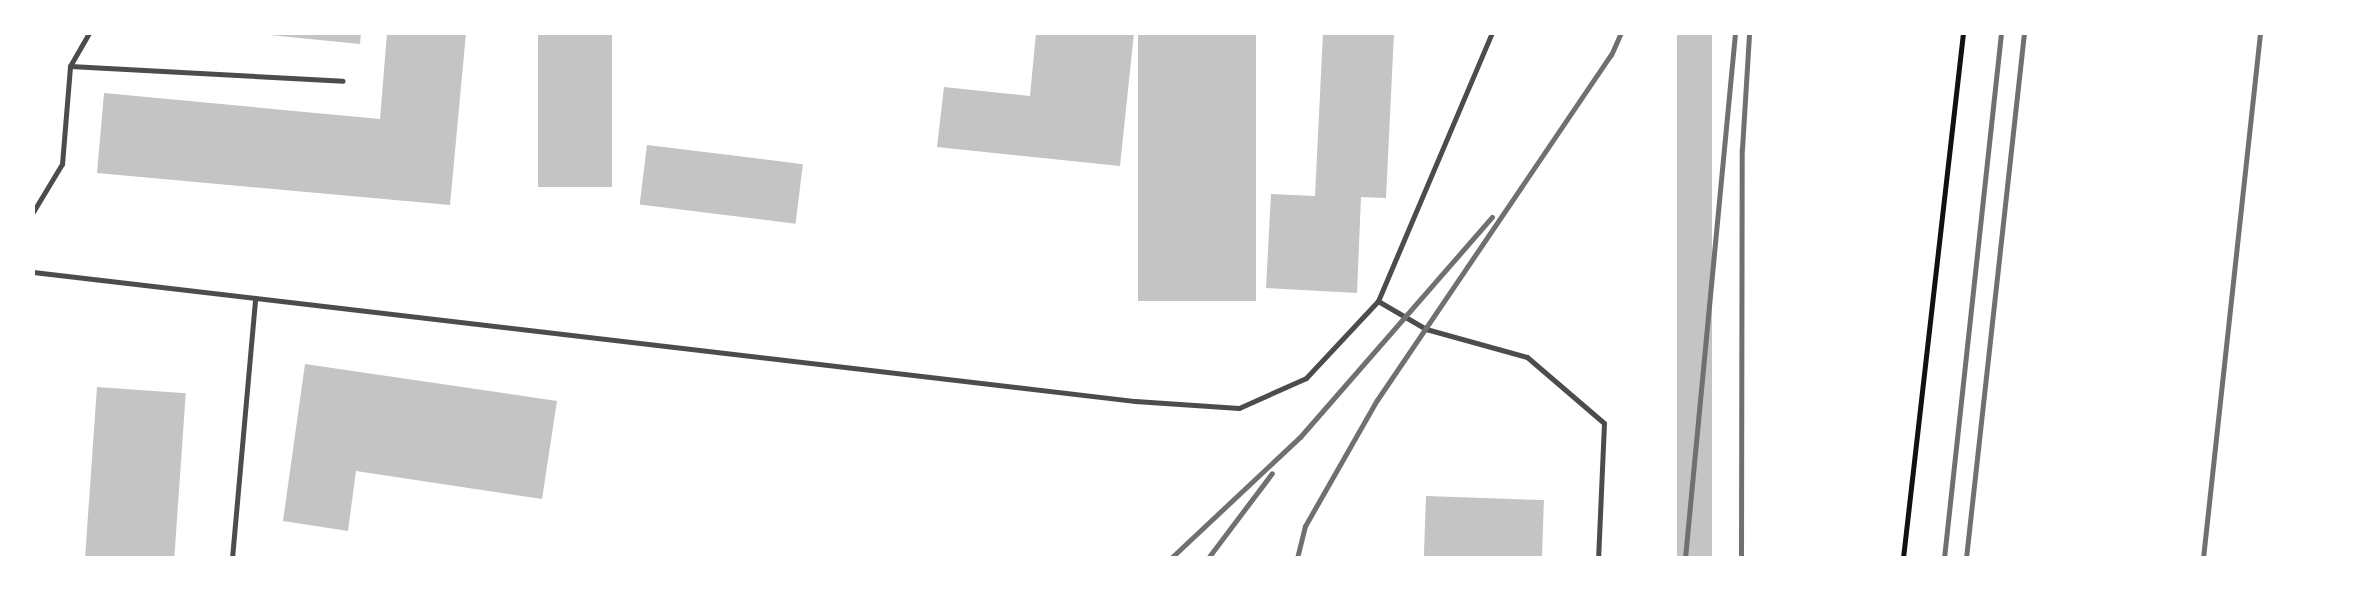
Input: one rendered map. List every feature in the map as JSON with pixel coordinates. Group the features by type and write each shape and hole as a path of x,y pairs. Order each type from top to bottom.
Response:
{"lane":[{"path":"33,212 62,164 70,66 89,33"},
{"path":"33,272 1135,401 1239,408 1307,378 1378,301 1492,33"},
{"path":"70,66 343,81"},
{"path":"232,558 255,298"},
{"path":"1378,301 1426,328 1527,357 1604,423 1598,558"}],"path":[{"path":"1903,558 1963,33"}],"building":[{"path":"250,33 361,33 360,44"},
{"path":"387,33 466,33 450,205 97,173 104,93 380,119"},
{"path":"538,33 612,33 612,187 538,187"},
{"path":"1036,33 1134,33 1120,166 937,147 944,87 1030,96"},
{"path":"1138,33 1256,33 1256,301 1138,301"},
{"path":"1323,33 1394,33 1386,198 1361,197 1357,293 1266,288 1271,194 1315,196"},
{"path":"1677,33 1712,33 1712,558 1677,558"},
{"path":"647,145 803,164 796,224 640,205"},
{"path":"305,364 557,401 542,499 356,471 348,531 283,521"},
{"path":"97,387 186,393 174,558 85,558"},
{"path":"1426,496 1544,500 1542,558 1424,558"}],"railway":[{"path":"1297,558 1305,526 1377,400 1611,55 1621,33"},
{"path":"1685,558 1735,33"},
{"path":"1741,558 1742,149 1749,33"},
{"path":"1944,558 2001,33"},
{"path":"1966,558 2024,33"},
{"path":"2203,558 2260,33"},
{"path":"1171,558 1300,437 1492,217"},
{"path":"1208,558 1272,473"}]}
